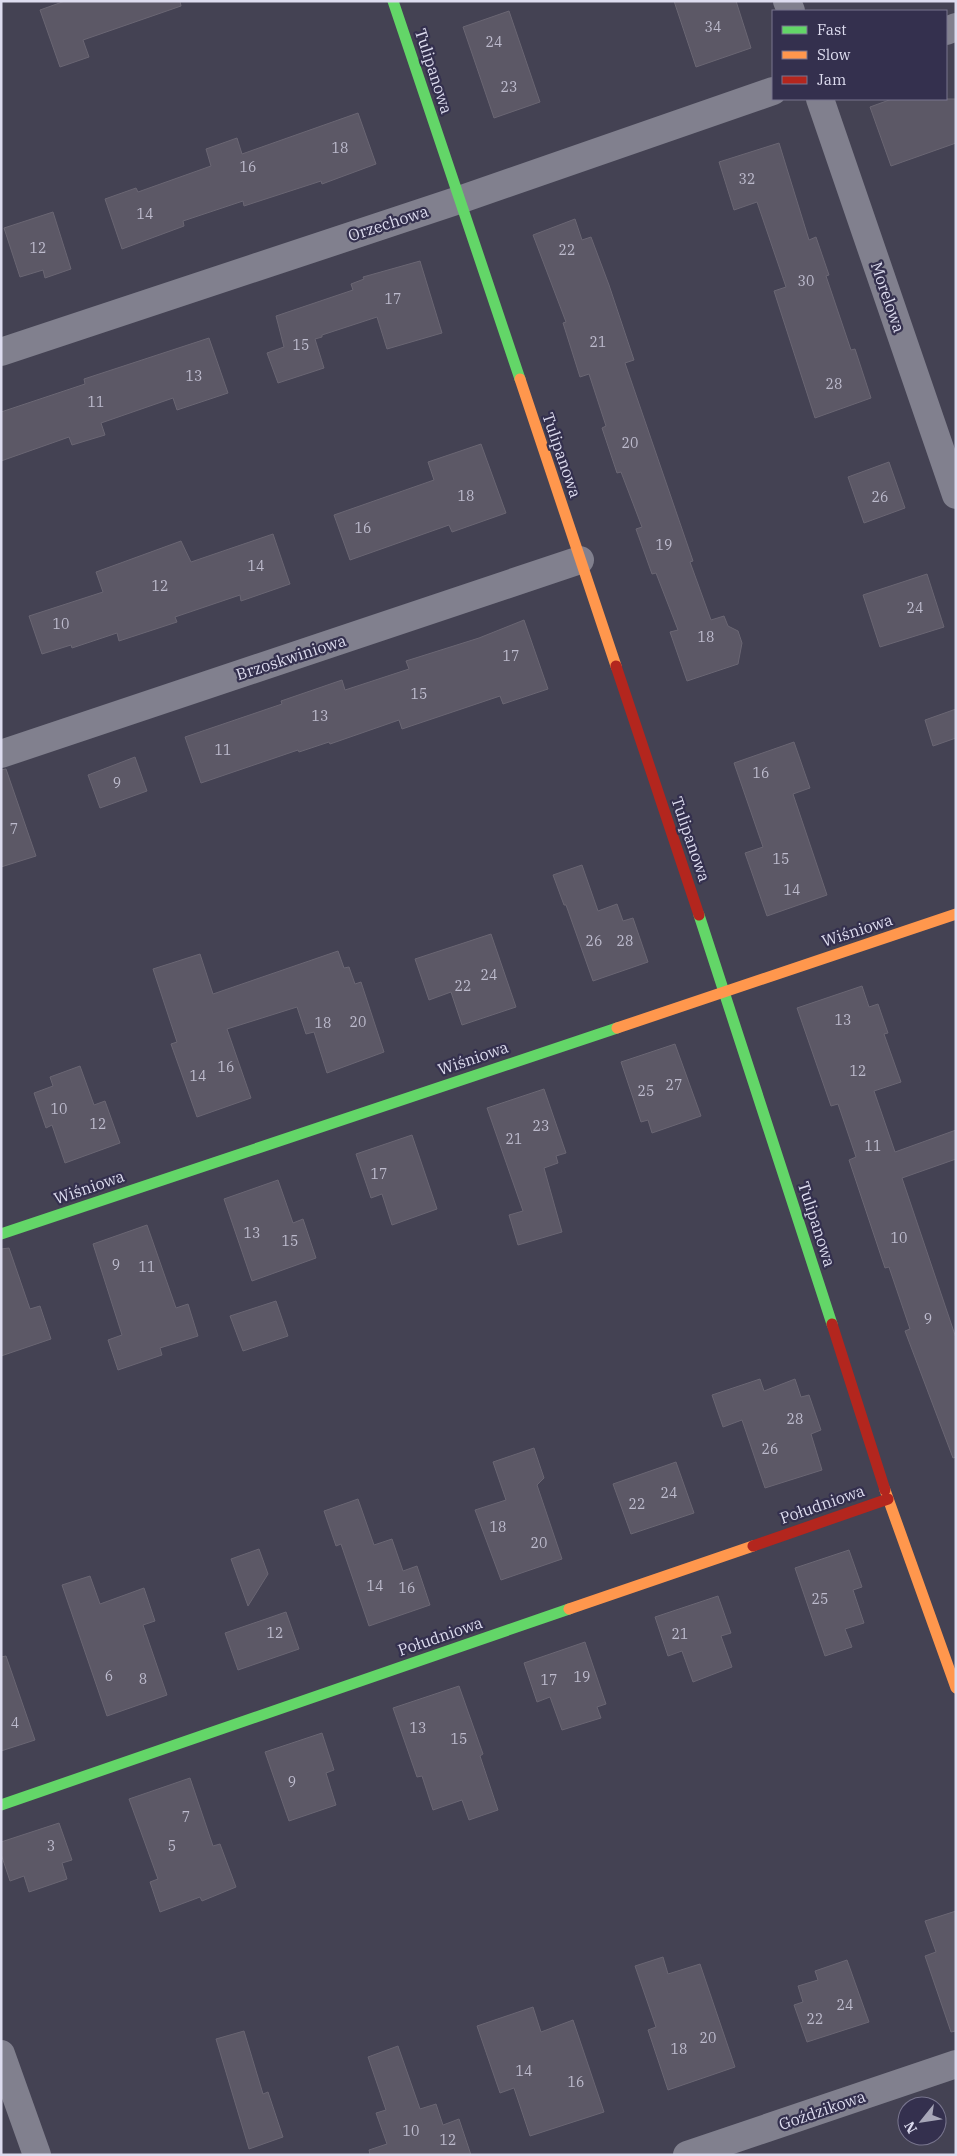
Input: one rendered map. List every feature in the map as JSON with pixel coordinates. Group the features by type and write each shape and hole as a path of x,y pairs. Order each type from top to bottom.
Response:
{"street":[{"name":"Tulipanowa","path":"393,1 725,991 888,1499 956,1688"},
{"name":"Orzechowa","path":"1,352 459,200 772,91"},
{"name":"Morelowa","path":"820,100 956,494"},
{"name":"Brzoskwiniowa","path":"1,754 580,560"},
{"name":"Wiśniowa","path":"1,1234 956,914"},
{"name":"Południowa","path":"1,1805 888,1499"},
{"path":"1,2054 37,2155"},
{"name":"Goździkowa","path":"688,2155 956,2064"}],"building":[{"path":"65,1 180,1 181,6 83,40 89,57 60,67 40,10"},
{"path":"674,1 736,1 751,48 696,67"},
{"path":"509,11 540,102 494,118 463,27"},
{"path":"956,99 956,143 891,166 870,107 889,100"},
{"path":"358,113 376,164 322,184 321,181 244,206 243,201 183,221 184,226 122,249 105,199 136,188 138,192 211,166 206,149 237,138 242,154"},
{"path":"779,143 809,240 816,237 829,275 826,276 851,350 855,349 871,398 815,418 774,291 786,287 757,202 734,210 719,162"},
{"path":"53,212 71,269 45,278 43,270 20,277 4,228"},
{"path":"575,219 582,240 591,237 609,285 634,360 625,363 693,561 690,562 711,620 724,616 728,626 738,631 742,643 738,664 687,681 670,632 678,630 656,573 652,574 636,529 642,527 621,472 617,473 602,428 606,426 589,374 580,377 563,323 566,322 533,235"},
{"path":"420,261 442,333 387,349 377,317 315,339 324,368 278,383 267,353 284,347 276,316 353,290 351,284 364,279 363,277"},
{"path":"209,338 228,393 177,410 173,398 101,423 105,435 72,445 69,437 1,461 1,412 85,384 84,379"},
{"path":"481,444 506,513 452,532 449,525 350,560 334,515 434,480 428,462"},
{"path":"889,462 905,508 864,523 848,477"},
{"path":"273,534 290,584 241,601 240,595 175,617 177,622 119,641 117,633 72,648 71,645 42,654 29,616 103,592 96,572 181,541 191,562"},
{"path":"927,574 944,627 880,647 863,595"},
{"path":"524,620 548,689 503,704 500,696 402,729 399,720 330,744 329,742 299,752 298,750 201,783 185,737 282,704 281,701 342,680 345,690 409,669 406,661 479,638"},
{"path":"956,709 956,738 933,746 925,720"},
{"path":"794,742 810,788 793,794 827,895 767,916 745,853 763,847 734,763"},
{"path":"135,757 147,791 100,808 88,775"},
{"path":"6,769 36,856 1,867 1,770"},
{"path":"582,865 598,911 617,904 623,921 633,918 648,962 593,981 566,905 564,905 553,875"},
{"path":"491,934 516,1007 462,1025 451,992 429,1000 415,959"},
{"path":"338,951 344,968 349,967 355,984 361,982 384,1052 327,1073 314,1032 306,1034 297,1007 227,1029 251,1098 197,1117 171,1044 177,1042 153,969 200,954 213,994"},
{"path":"862,986 869,1007 878,1004 888,1033 884,1034 901,1082 874,1091 895,1152 956,1130 956,1159 902,1178 956,1338 956,1457 953,1458 905,1331 910,1329 889,1267 885,1268 849,1160 856,1157 838,1104 831,1106 797,1008"},
{"path":"675,1044 701,1116 652,1133 648,1120 641,1122 621,1062"},
{"path":"80,1066 94,1105 105,1101 120,1143 65,1163 52,1125 46,1128 34,1093 53,1086 50,1077"},
{"path":"544,1089 566,1153 556,1156 558,1163 544,1168 562,1232 518,1245 509,1215 523,1211 487,1108"},
{"path":"412,1135 437,1209 392,1225 382,1194 371,1198 356,1154"},
{"path":"278,1180 293,1223 303,1219 316,1258 252,1281 224,1199"},
{"path":"147,1225 176,1308 188,1304 198,1336 160,1348 162,1355 118,1370 108,1340 122,1335 93,1244"},
{"path":"9,1248 30,1309 40,1306 51,1339 1,1356 1,1249"},
{"path":"276,1301 288,1336 243,1351 230,1316"},
{"path":"760,1379 764,1391 795,1379 801,1397 809,1395 821,1430 811,1434 822,1470 765,1488 742,1420 723,1427 712,1395"},
{"path":"534,1448 544,1478 537,1485 562,1559 501,1580 475,1510 506,1500 493,1462"},
{"path":"676,1462 694,1513 631,1534 613,1484"},
{"path":"358,1499 374,1545 392,1539 403,1571 417,1566 430,1605 369,1626 341,1544 336,1546 324,1511"},
{"path":"259,1549 268,1574 248,1606 231,1559"},
{"path":"849,1550 862,1587 853,1590 864,1623 845,1629 852,1647 825,1656 795,1568"},
{"path":"90,1576 100,1604 144,1588 155,1621 143,1625 167,1695 107,1716 62,1585"},
{"path":"718,1596 731,1633 721,1636 732,1667 693,1682 682,1651 668,1656 655,1617"},
{"path":"286,1612 299,1649 238,1670 225,1633"},
{"path":"585,1642 606,1704 597,1707 601,1718 562,1730 550,1697 537,1702 524,1663"},
{"path":"6,1656 35,1740 1,1751 1,1657"},
{"path":"459,1686 483,1754 480,1756 498,1810 469,1820 462,1800 433,1810 422,1776 417,1777 393,1708"},
{"path":"322,1733 334,1770 326,1773 336,1805 289,1821 265,1752"},
{"path":"190,1778 213,1846 220,1844 236,1887 202,1901 200,1897 160,1912 150,1882 158,1879 129,1799"},
{"path":"59,1823 72,1860 62,1863 67,1879 29,1892 24,1876 10,1881 1,1854 1,1842"},
{"path":"956,1911 956,2031 951,2032 925,1956 936,1952 925,1921"},
{"path":"663,1957 668,1974 700,1964 735,2067 668,2090 648,2030 656,2027 635,1966"},
{"path":"847,1960 869,2022 807,2042 794,2005 803,2002 798,1986 818,1980 815,1971"},
{"path":"533,2007 541,2032 573,2020 604,2112 530,2136 514,2088 500,2093 477,2026"},
{"path":"244,2031 263,2094 268,2092 283,2137 249,2149 216,2039"},
{"path":"398,2046 420,2109 436,2104 443,2125 459,2119 471,2155 370,2155 369,2150 387,2144 376,2113 386,2110 368,2057"}],"traffic: fast":[{"path":"393,1 520,379"},
{"path":"699,915 832,1324"},
{"path":"1,1234 617,1028"},
{"path":"1,1805 569,1609"}],"traffic: slow":[{"path":"520,379 616,666"},
{"path":"617,1028 956,914"},
{"path":"885,1490 956,1688"},
{"path":"569,1609 753,1546"}],"traffic: jam":[{"path":"616,666 699,915"},
{"path":"832,1324 885,1490"},
{"path":"753,1546 888,1499"}]}
